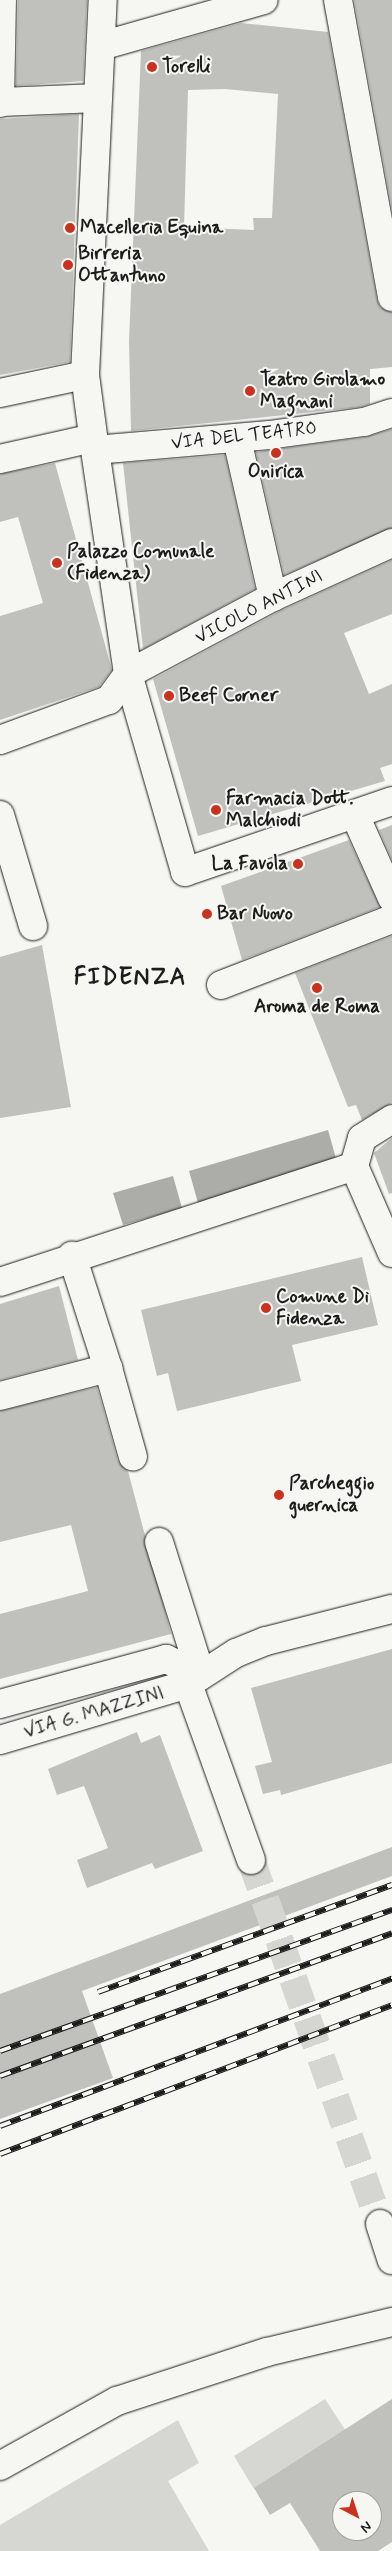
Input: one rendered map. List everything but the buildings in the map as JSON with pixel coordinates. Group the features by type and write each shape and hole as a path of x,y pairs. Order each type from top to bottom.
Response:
{"street":[{"path":"2,0 1,102 98,98"},
{"path":"103,0 85,375 128,674 185,872 392,801"},
{"path":"101,46 264,0"},
{"path":"338,0 389,269 392,297"},
{"path":"0,394 85,375"},
{"name":"VIA DEL TEATRO","path":"0,459 94,444 237,439 364,422 392,413"},
{"path":"237,439 273,597"},
{"name":"VICOLO ANTINI","path":"128,674 273,597 392,543"},
{"path":"0,740 109,700 128,674"},
{"path":"0,815 33,926"},
{"path":"354,815 392,898"},
{"path":"221,985 392,919"},
{"path":"392,1120 362,1138 354,1166 392,1253"},
{"path":"0,1282 72,1256 110,1249 354,1166"},
{"path":"72,1256 134,1457"},
{"path":"0,1396 108,1368"},
{"path":"159,1542 194,1680"},
{"path":"194,1680 266,1641 392,1609"},
{"path":"0,1704 166,1658 194,1680"},
{"name":"VIA G. MAZZINI","path":"0,1740 194,1680 251,1860"},
{"path":"380,2224 392,2260"},
{"path":"0,2466 117,2401 267,2352 392,2322"}],"shaded area":[{"path":"328,1130 337,1162 198,1203 189,1171"},
{"path":"173,1176 182,1208 123,1225 113,1193"},
{"path":"325,2399 346,2431 254,2489 234,2456"},
{"path":"178,2420 199,2463 168,2481 209,2551 0,2551 0,2525"}],"tunnel":[{"path":"251,1860 380,2224"}],"railway":[{"path":"98,1992 392,1885"},
{"path":"0,2051 392,1910"},
{"path":"0,2076 392,1933"},
{"path":"0,2126 392,1979"},
{"path":"0,2154 392,2005"}],"place":[{"name":"Torelli","path":"152,67"},
{"name":"Macelleria Equina","path":"70,228"},
{"name":"Birreria Ottantuno","path":"68,265"},
{"name":"Teatro Girolamo Magnani","path":"250,391"},
{"name":"Onirica","path":"276,453"},
{"name":"Palazzo Comunale (Fidenza)","path":"57,563"},
{"name":"Beef Corner","path":"169,696"},
{"name":"Farmacia Dott. Malchiodi","path":"216,810"},
{"name":"La Favola","path":"298,864"},
{"name":"Bar Nuovo","path":"207,914"},
{"name":"Aroma de Roma","path":"317,988"},
{"name":"Comune Di Fidenza","path":"266,1308"},
{"name":"Parcheggio guernica","path":"279,1495"}],"district":[{"name":"FIDENZA","path":"130,978"}]}
